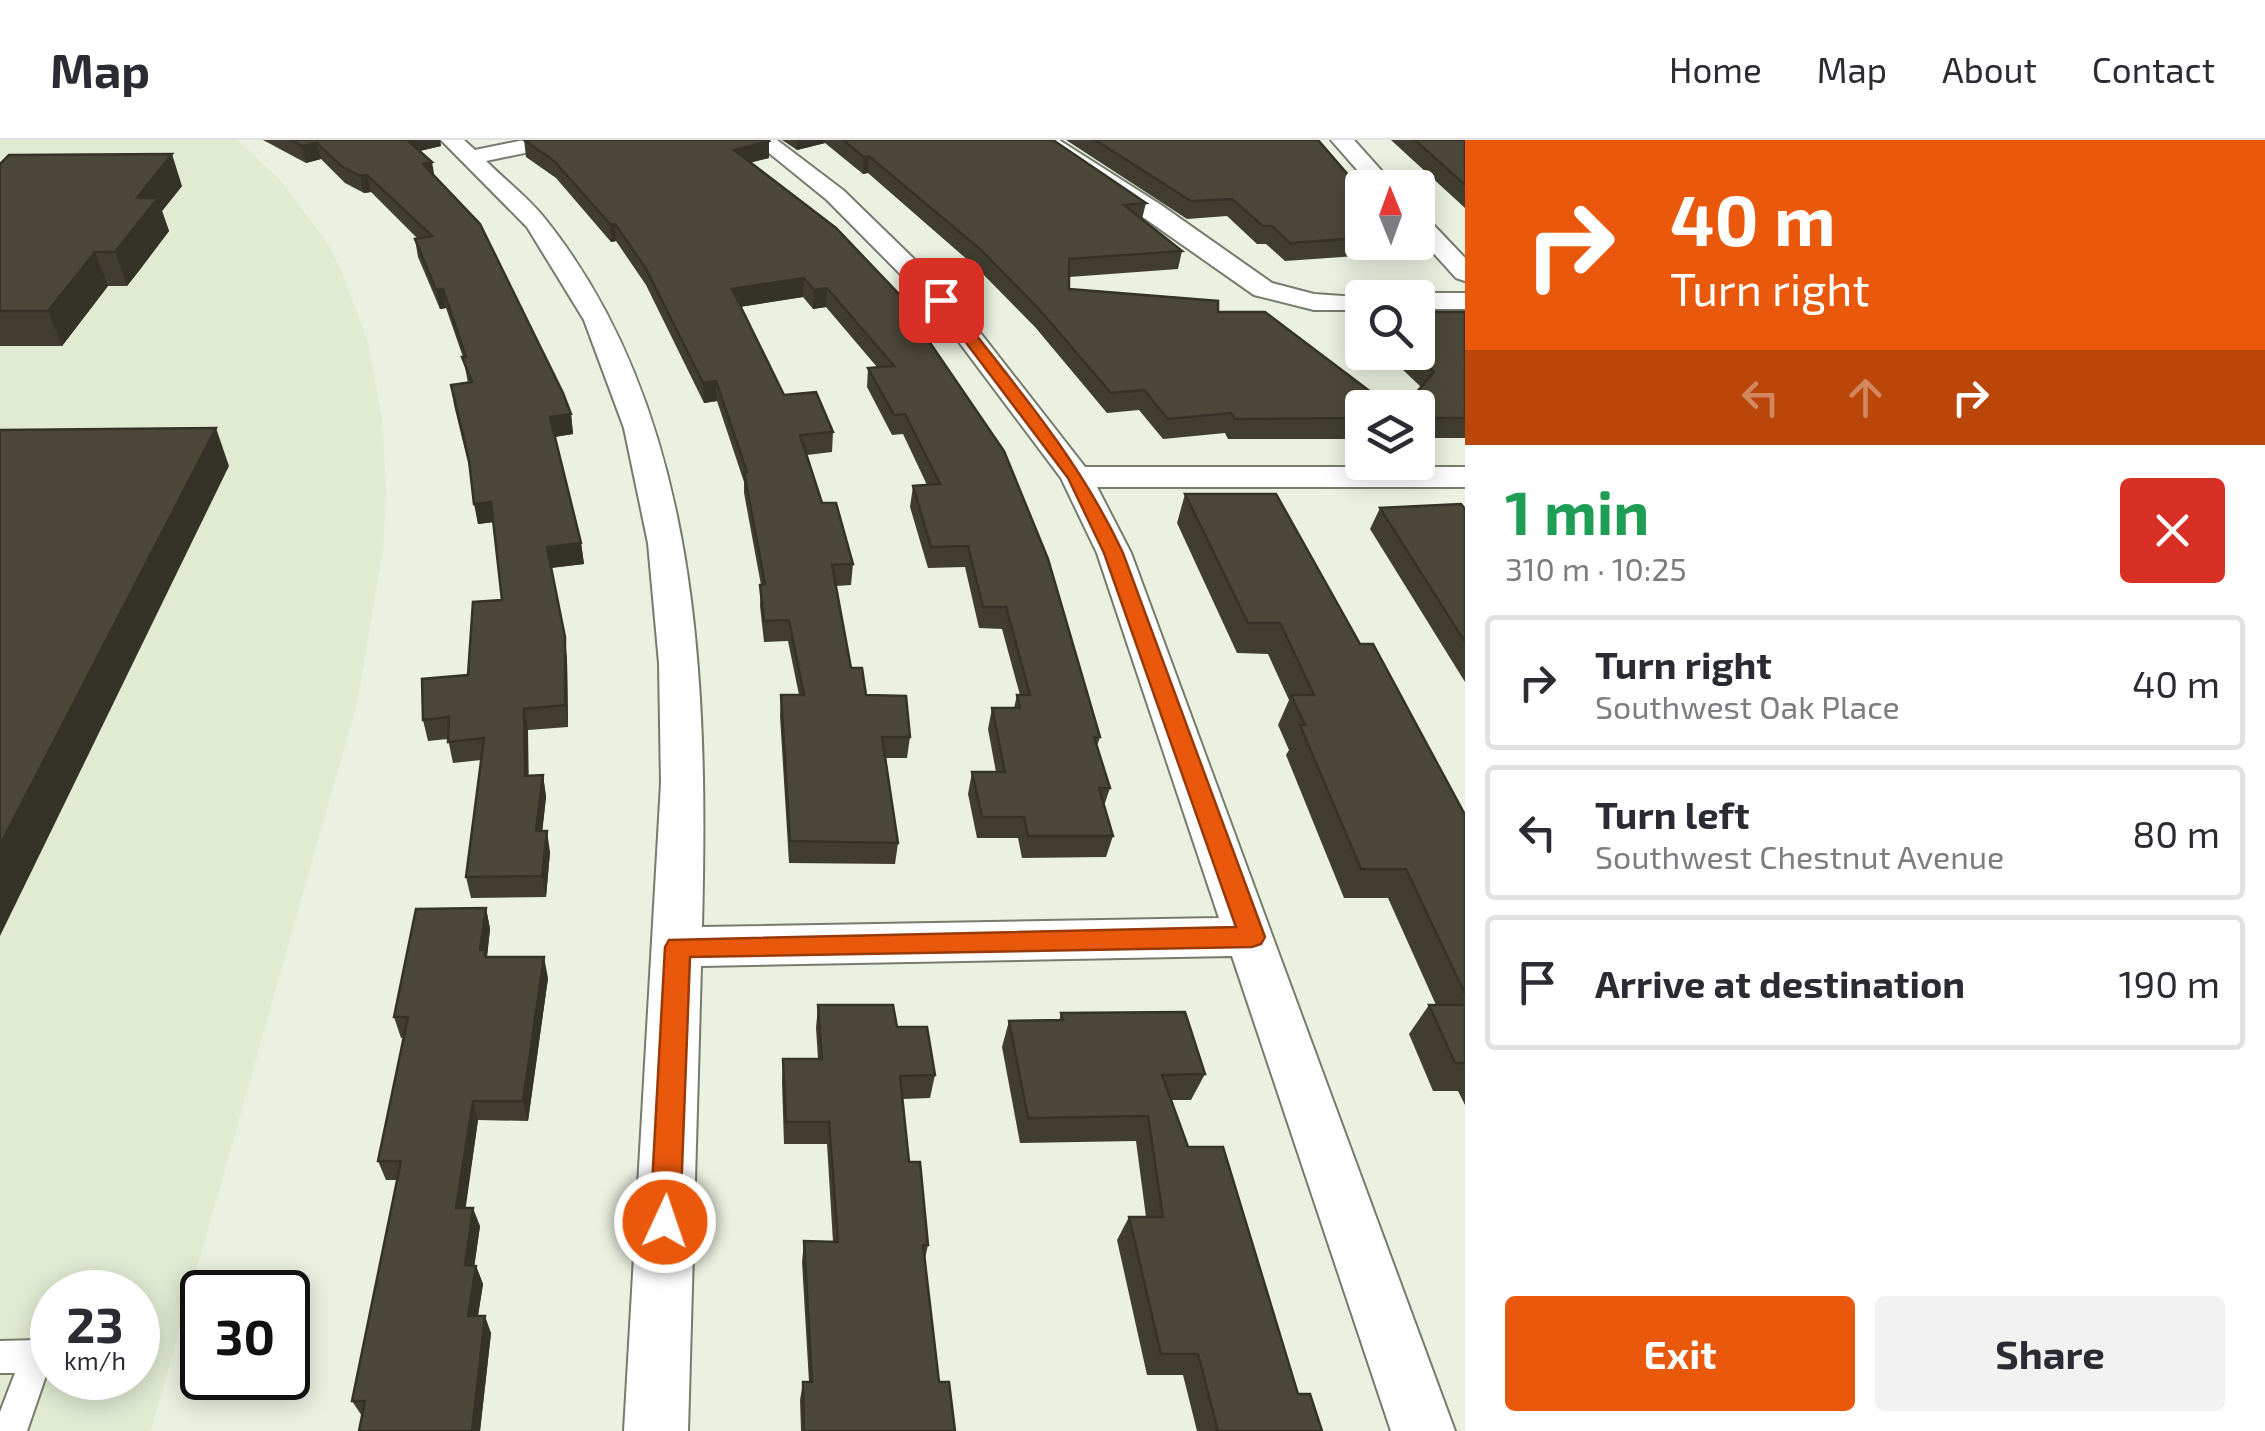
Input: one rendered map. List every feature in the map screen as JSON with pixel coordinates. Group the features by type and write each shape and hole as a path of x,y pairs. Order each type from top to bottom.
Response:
{"street":[{"path":"462,148 555,140"},
{"path":"764,140 835,195 941,300 1076,477 1114,553 1423,1431"},
{"path":"1044,140 1263,289 1314,302 1345,302"},
{"path":"1342,140 1370,170"},
{"path":"462,148 546,238 602,331 653,476 676,604 680,683 678,947 656,1431"},
{"path":"1435,240 1465,273"},
{"path":"1435,301 1465,301"},
{"path":"1076,477 1465,477"},
{"path":"678,947 1252,937"}],"lane":[{"path":"0,1357 37,1356 10,1431"}],"shaded area":[{"path":"0,140 237,140 279,179 324,238 341,269 368,342 382,419 386,488 383,549 358,699 197,1270 180,1270 180,1328 160,1399 160,1270 30,1270 30,1400 160,1400 151,1431 0,1431"}],"building":[{"path":"291,140 407,140 432,162 423,164 480,224 571,414 550,417 581,543 547,547 565,637 565,705 524,709 525,776 543,775 536,831 547,831 542,876 466,877 484,738 448,742 449,717 423,720 422,679 468,675 473,602 502,600 491,502 474,504 469,460 451,385 472,382 462,357 466,357 443,289 436,290 415,239 432,236 367,175 360,176 341,166 317,143 302,146"},
{"path":"524,140 768,140 734,150 836,228 898,293 931,336 926,337 1004,451 1048,559 1100,737 1094,737 1110,788 1099,788 1113,836 1028,836 1024,817 982,817 972,772 1005,772 992,708 1020,708 1017,695 1030,695 1006,607 983,607 968,546 931,547 913,486 940,484 905,414 894,415 868,368 894,366 827,288 814,290 804,278 732,289 784,395 816,392 833,432 800,435 822,503 836,503 853,564 832,565 851,668 862,668 866,695 906,696 910,737 882,737 898,843 790,841 781,695 804,695 789,620 764,621 760,585 765,584 747,472 716,381 703,383 645,267 615,224 610,224 554,161"},
{"path":"843,140 1053,140 1146,203 1124,205 1182,251 1069,259 1069,289 1218,301 1218,312 1265,312 1368,390 1345,390 1345,418 1235,419 1231,413 1168,419 1144,390 1111,393 1038,308 981,250 869,156 864,157"},
{"path":"1095,140 1318,140 1345,171 1345,239 1290,243 1232,199 1191,201"},
{"path":"1415,140 1465,140 1465,185"},
{"path":"172,154 137,198 158,198 115,252 95,252 48,311 0,311 0,164 9,155"},
{"path":"1435,312 1465,312 1465,418 1435,418 1435,390 1418,390 1434,372"},
{"path":"216,428 0,845 0,430"},
{"path":"1185,494 1276,494 1360,644 1373,644 1465,815 1465,994 1406,869 1361,869 1291,695 1314,695 1280,623 1248,623"},
{"path":"1461,504 1465,509 1465,642 1380,508"},
{"path":"486,908 480,950 485,950 485,957 544,957 523,1101 473,1101 456,1208 473,1208 465,1265 476,1266 468,1316 485,1316 472,1431 359,1431 365,1401 352,1401 401,1161 378,1161 408,1017 394,1017 416,909"},
{"path":"818,1005 893,1005 897,1027 927,1027 935,1075 900,1076 909,1162 920,1162 928,1245 923,1245 939,1382 949,1382 955,1431 804,1431 803,1382 812,1382 804,1241 838,1242 829,1122 786,1122 783,1059 822,1059"},
{"path":"1429,1005 1465,1005 1465,1063 1455,1063"},
{"path":"1185,1012 1205,1074 1162,1075 1188,1147 1223,1147 1298,1394 1310,1394 1322,1431 1218,1431 1198,1354 1161,1354 1129,1217 1163,1217 1148,1116 1028,1118 1009,1021 1063,1020 1061,1013"}],"route":[{"path":"665,1222 678,947 1252,937 1114,553 1093,507 1076,477 941,300"}]}
